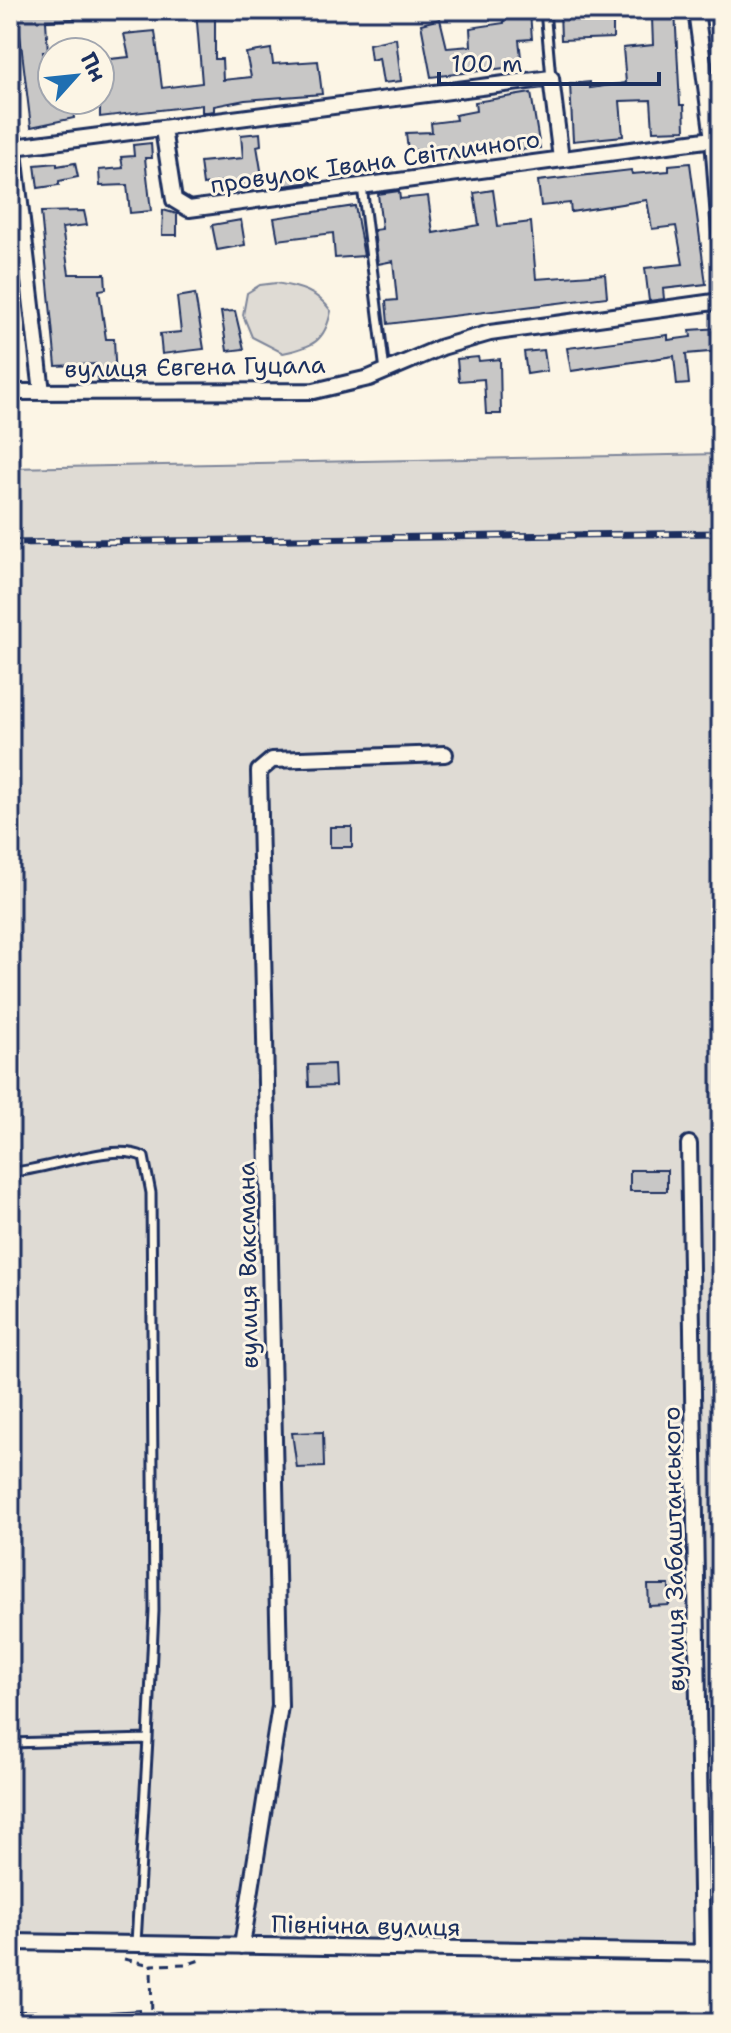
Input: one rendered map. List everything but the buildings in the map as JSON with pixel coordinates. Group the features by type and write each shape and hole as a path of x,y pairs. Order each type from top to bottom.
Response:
{"street":[{"path":"696,10 713,139 721,246"},
{"path":"12,145 163,129 551,78"},
{"name":"провулок Івана Світличного","path":"551,78 561,159"},
{"path":"10,118 42,392"},
{"name":"провулок Івана Світличного","path":"163,129 174,200 189,209 713,139"},
{"name":"вулиця Євгена Гуцала","path":"10,392 314,391 348,385 442,347 490,333 721,301"},
{"name":"вулиця Ваксмана","path":"242,1946 280,1706 259,771 272,760 445,754"},
{"name":"вулиця Забаштанського","path":"689,1144 702,1952"},
{"name":"Північна вулиця","path":"10,1942 721,1953"}],"lane":[{"path":"545,10 551,78"},
{"path":"362,186 385,371"},
{"path":"10,1172 36,1171 57,1163 131,1151 144,1157 151,1193 154,1595 136,1944"},
{"path":"10,1743 148,1739"}],"path":[{"path":"152,2023 151,1965 188,1964 200,1960 217,1946"}],"shaded area":[{"path":"276,283 307,291 331,311 325,330 316,341 283,353 252,337 243,315 247,293 260,285"},
{"path":"721,454 721,1953 10,1942 10,468"}],"railway":[{"path":"10,543 721,533"}]}
